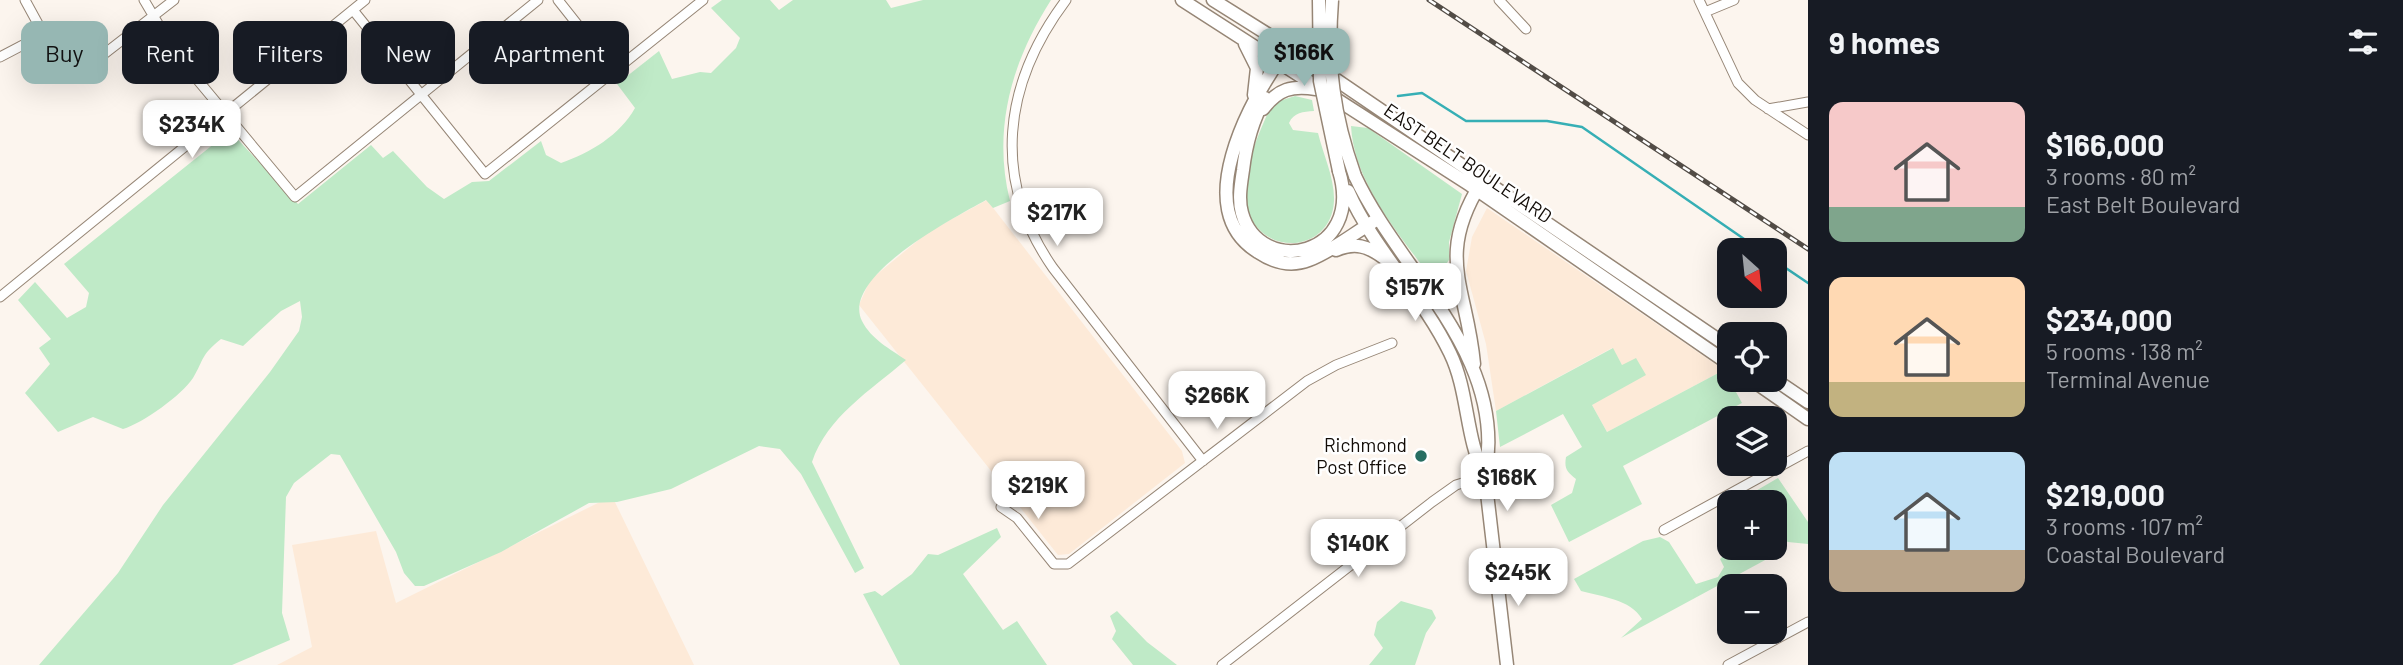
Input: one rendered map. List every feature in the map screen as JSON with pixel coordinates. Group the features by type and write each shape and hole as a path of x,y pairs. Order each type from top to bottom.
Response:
{"main road":[{"name":"EAST BELT BOULEVARD","path":"1182,0 1324,90 1481,184 1717,339"},
{"name":"EAST BELT BOULEVARD","path":"1213,0 1288,47 1717,355"},
{"path":"1288,47 1254,121 1245,151 1240,196 1245,220 1260,240 1287,251 1314,247 1323,241 1341,219 1345,207 1345,195 1320,81 1319,0"},
{"path":"1332,0 1331,83 1338,123 1355,176 1378,219 1444,312 1476,374"},
{"path":"1240,38 1255,58 1257,86 1238,133 1230,168 1228,206 1236,231 1249,247 1274,261 1290,263 1355,245 1371,249 1394,267"},
{"path":"1250,108 1281,63"},
{"path":"1254,121 1271,98 1284,90 1300,86 1324,90"},
{"path":"1339,172 1366,226 1427,311 1452,357 1466,396 1475,457 1485,475"},
{"path":"1481,184 1465,212 1455,257 1472,339 1489,456 1485,475 1507,665"},
{"path":"1316,256 1378,219"},
{"path":"1787,388 1808,402"},
{"path":"1769,392 1808,419"}],"street":[{"path":"25,0 36,21"},
{"path":"144,0 176,54 224,115 295,197 538,0"},
{"path":"108,49 174,0"},
{"path":"0,297 365,0"},
{"path":"558,0 575,21"},
{"path":"629,61 703,0"},
{"path":"1066,0 1032,52 1017,94 1012,148 1021,205 1033,234 1053,268 1203,461"},
{"path":"1499,0 1526,29"},
{"path":"1699,0 1738,83 1768,109 1808,135"},
{"path":"1705,12 1734,0"},
{"path":"353,10 485,174 600,84"},
{"path":"0,57 21,46"},
{"path":"1768,109 1808,102"},
{"path":"1001,507 1017,518 1050,561 1064,565 1307,382 1336,365 1392,343"},
{"path":"1664,530 1808,452"},
{"path":"1222,665 1432,502 1457,485 1485,475"},
{"path":"1728,665 1808,622"}],"shaded area":[{"path":"987,200 1182,451 1185,463 1069,554 1058,555 859,305 870,280 928,232"},
{"path":"1487,208 1717,365 1717,374 1607,432 1592,405 1622,365 1612,348 1496,411 1486,344 1466,271 1472,237"},
{"path":"612,496 694,665 277,665 312,647 292,545 376,531 396,603"}],"green space":[{"path":"722,0 770,0 779,10 793,0 886,0 891,8 923,0 1051,0 1026,47 1009,96 1003,148 1010,201 993,208 986,200 904,250 884,267 868,286 860,304 862,321 870,333 906,360 839,418 828,431 812,462 864,568 855,573 801,474 780,449 759,446 671,489 617,502 589,503 501,552 424,586 415,586 404,573 396,552 340,455 331,454 294,483 286,497 282,613 290,640 232,665 39,665 118,573 163,505 270,372 299,331 302,317 300,301 281,311 243,346 221,339 206,354 188,385 151,415 131,426 123,429 93,417 58,432 25,393 50,364 39,348 51,339 18,300 35,282 67,318 86,307 89,293 64,264 230,131 298,204 371,145 383,158 393,151 427,187 444,199 472,182 489,181 541,141 546,155 561,163 572,159 613,135 629,118 635,108 617,84 629,84 629,75 659,51 672,79 700,72 711,73 736,48 740,38 711,8"},
{"path":"1295,96 1312,100 1314,111 1296,115 1289,123 1293,130 1318,133 1331,175 1334,201 1331,216 1324,228 1314,237 1289,243 1263,233 1253,222 1246,195 1250,162 1267,115 1273,103"},
{"path":"1351,126 1368,128 1462,194 1449,242 1449,260 1434,281 1394,228 1370,189 1354,148"},
{"path":"1613,348 1622,365 1636,358 1646,375 1592,405 1607,432 1717,374 1717,392 1736,392 1742,403 1736,406 1717,406 1717,416 1623,466 1642,504 1569,542 1551,505 1572,493 1576,479 1567,470 1566,457 1582,447 1563,414 1500,447 1496,411"},
{"path":"1778,478 1786,490 1757,490"},
{"path":"1787,491 1808,522 1808,544 1788,542"},
{"path":"997,528 1001,537 963,574 1003,630 1017,621 1047,665 900,665 863,594 875,591 882,596 912,574 928,554 938,555"},
{"path":"1660,537 1669,542 1696,584 1717,577 1717,586 1621,638 1642,619 1637,612 1615,600 1581,591 1574,579 1643,541"},
{"path":"1720,560 1765,560 1739,574 1720,574 1724,567"},
{"path":"1401,601 1432,610 1436,618 1426,633 1415,665 1369,665 1383,648 1374,635 1377,622"},
{"path":"1117,611 1147,642 1177,665 1133,665 1112,639 1116,631 1110,616"}],"waterway":[{"path":"1398,96 1422,93 1466,121 1547,121 1582,127 1743,238"},
{"path":"1787,269 1808,283"}],"railway":[{"path":"1429,0 1808,249"}],"place":[{"name":"Richmond Post Office","path":"1421,456"}]}
